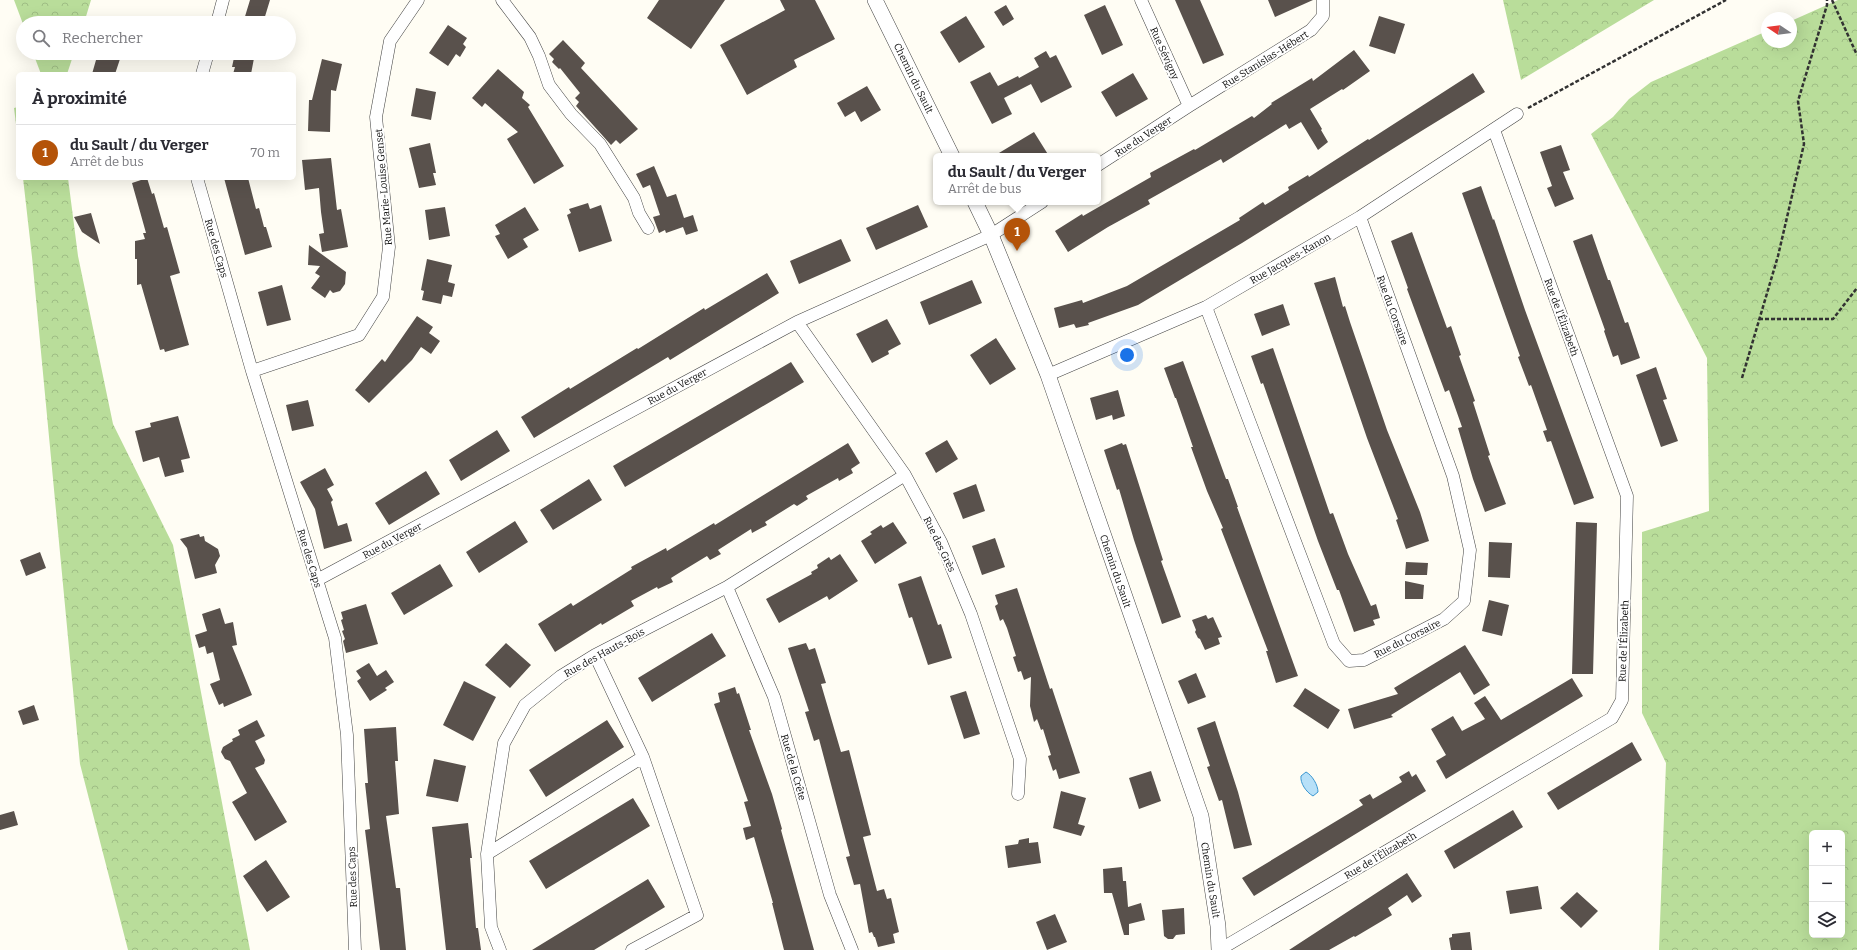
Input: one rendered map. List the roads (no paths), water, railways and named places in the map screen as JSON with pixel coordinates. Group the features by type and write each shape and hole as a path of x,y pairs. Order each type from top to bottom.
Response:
{"street":[{"path":"219,16 223,0"},
{"name":"Rue Marie-Louise Genset","path":"252,371 359,335 383,297 389,247 376,117 390,41 418,0"},
{"path":"502,0 530,37 539,56 549,85 571,114 600,144 634,198 639,213 648,228"},
{"name":"Chemin du Sault","path":"875,0 951,153"},
{"name":"Rue Sévigny","path":"1141,0 1189,106"},
{"name":"Rue Stanislas-Hébert","path":"1189,106 1311,30 1323,16 1323,0"},
{"path":"203,72 206,60"},
{"name":"Rue du Verger","path":"1101,163 1189,106"},
{"name":"Rue Jacques-Kanon","path":"1048,375 1206,307 1360,216 1517,114"},
{"name":"Rue de l'Élizabeth","path":"1219,950 1612,718 1622,700 1627,496 1494,130"},
{"name":"Rue des Caps","path":"198,180 252,371 335,638 347,735 355,950"},
{"name":"Chemin du Sault","path":"976,205 991,235 1048,375 1201,816 1218,926 1219,950"},
{"name":"Rue du Verger","path":"317,580 797,322 991,235 1037,205"},
{"name":"Rue du Corsaire","path":"1206,307 1334,644 1349,661 1364,660 1444,619 1464,601 1470,550 1453,476 1360,216"},
{"name":"Rue des Grès","path":"797,322 905,475 941,542 971,614 1020,760 1018,794"},
{"name":"Rue des Hauts-Bois","path":"500,950 491,927 487,854 504,743 525,705 561,676 595,655 727,587 905,475"},
{"name":"Rue de la Crête","path":"727,587 774,697 830,895 852,950"},
{"path":"595,655 643,757 697,915 632,950"},
{"path":"487,854 643,757"}],"water":[{"path":"1306,772 1317,786 1318,792 1313,796 1306,790 1301,782 1301,776"}],"place":[{"name":"du Sault / du Verger","path":"1017,251"}]}
